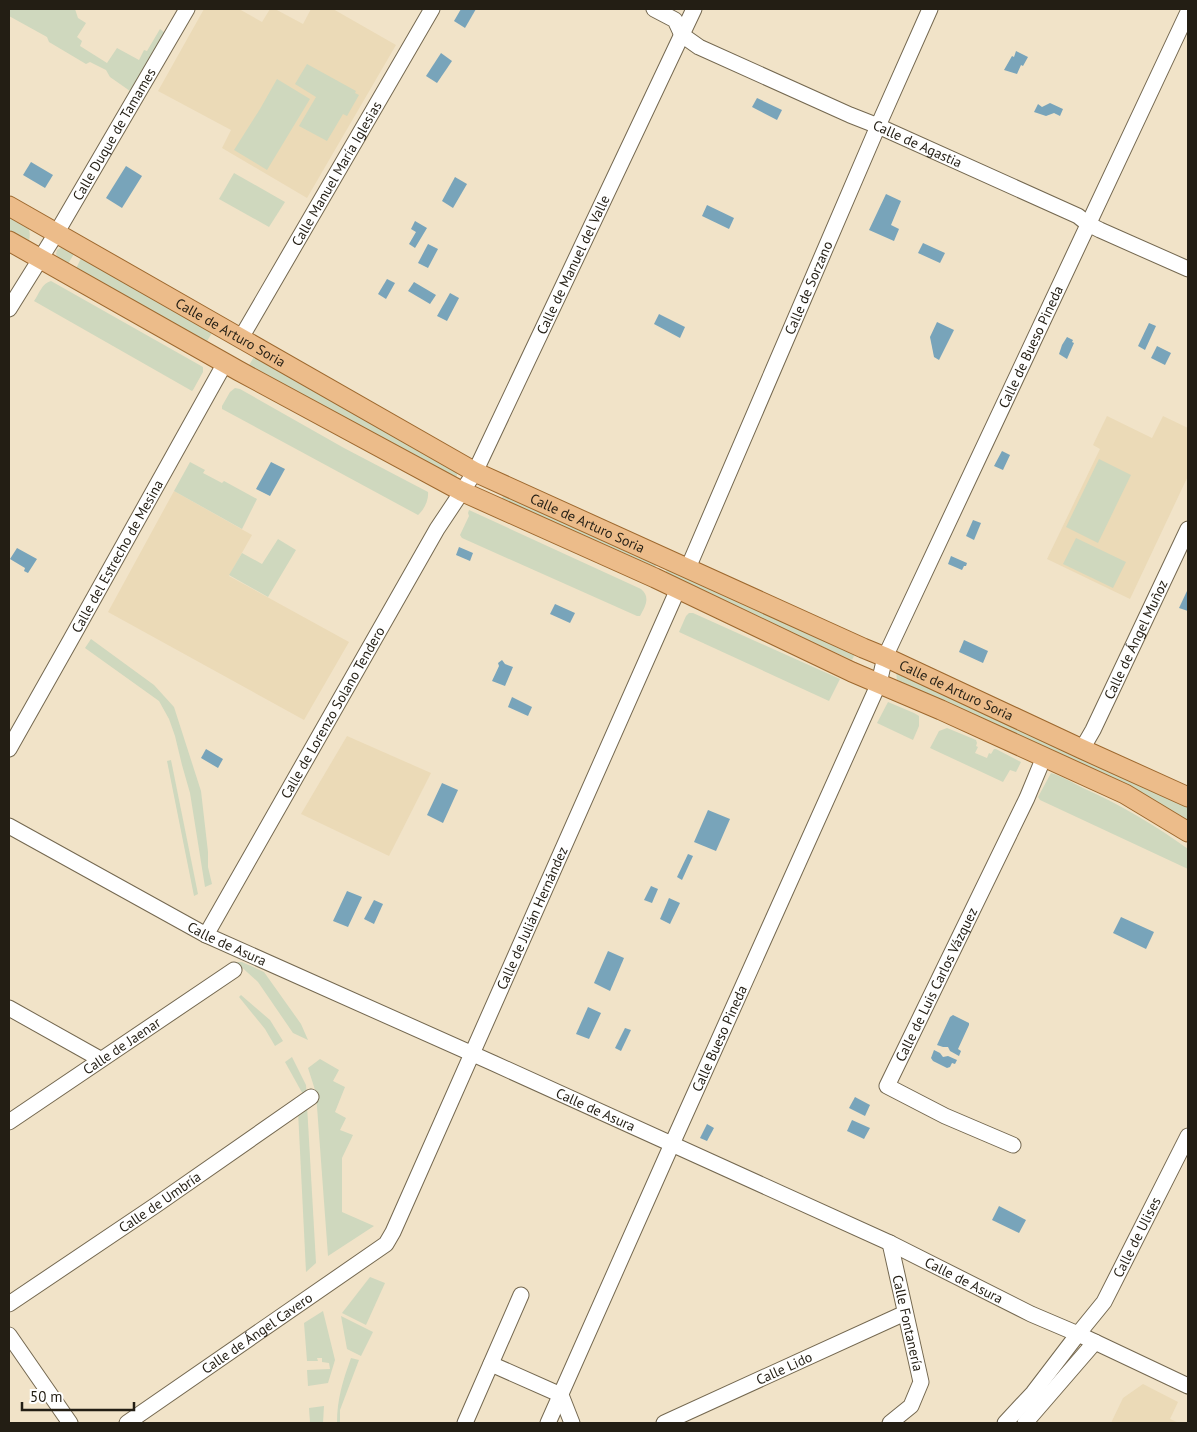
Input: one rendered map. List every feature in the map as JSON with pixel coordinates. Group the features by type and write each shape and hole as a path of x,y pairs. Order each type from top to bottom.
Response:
{"main road":[{"name":"Calle de Arturo Soria","path":"9,206 475,472 886,657 1188,797"},
{"name":"Calle de Arturo Soria","path":"9,241 225,363 461,491 678,589 852,672 1126,794 1188,832"}],"street":[{"name":"Calle Duque de Tamames","path":"9,309 57,232 187,9"},
{"name":"Calle Manuel María Iglesias","path":"239,336 249,324 432,9"},
{"name":"Calle de Agastia","path":"654,9 675,20 682,35 699,47 1078,216 1088,224 1188,269"},
{"name":"Calle de Manuel del Valle","path":"461,491 475,472 694,9"},
{"name":"Calle de Sorzano","path":"688,568 930,9"},
{"name":"Calle de Bueso Pineda","path":"879,683 886,657 1188,12"},
{"name":"Calle del Estrecho de Mesina","path":"9,748 225,363"},
{"name":"Calle de Lorenzo Solano Tendero","path":"206,935 437,529 461,491"},
{"name":"Calle de Ángel Muñoz","path":"1082,749 1093,730 1188,529"},
{"name":"Calle de Julián Hernández","path":"386,1244 394,1232 678,589"},
{"name":"Calle Bueso Pineda","path":"548,1423 879,683"},
{"name":"Calle de Luis Carlos Vázquez","path":"1013,1145 945,1116 887,1086 1044,758"},
{"name":"Calle de Asura","path":"9,826 206,935 890,1243 1031,1314 1188,1386"},
{"name":"Calle de Jaenar","path":"9,1122 234,970"},
{"path":"9,1008 100,1059"},
{"name":"Calle de Umbría","path":"9,1304 311,1098"},
{"name":"Calle de Ulises","path":"1005,1423 1033,1393 1104,1302 1188,1136"},
{"name":"Calle Fontanería","path":"890,1243 921,1382 911,1406 890,1423"},
{"name":"Calle de Ángel Cavero","path":"127,1423 386,1244"},
{"path":"466,1423 521,1295"},
{"name":"Calle Lido","path":"664,1423 905,1313"},
{"path":"9,1335 70,1423"},
{"path":"1025,1423 1095,1342"},
{"path":"491,1364 561,1395 572,1423"}],"shaded area":[{"path":"204,9 239,9 262,22 270,9 275,9 303,24 311,9 333,9 396,45 307,198 222,148 231,130 158,91"},
{"path":"1107,416 1152,438 1163,416 1188,428 1188,476 1130,599 1047,559 1100,449 1093,445"},
{"path":"174,491 252,535 229,576 349,642 304,720 108,612"},
{"path":"347,736 431,773 389,856 301,814"},
{"path":"1143,1384 1178,1402 1170,1419 1179,1423 1111,1423 1123,1398"}],"green space":[{"path":"9,9 75,9 78,18 86,23 77,37 82,41 80,46 107,63 117,48 139,60 144,50 147,51 160,29 165,33 130,91 110,77 106,70 90,62 86,64 49,42 47,37 9,16"},
{"path":"307,64 356,91 355,93 359,95 347,116 343,114 327,141 299,126 316,97 295,84"},
{"path":"277,79 310,99 267,170 234,150"},
{"path":"234,173 285,202 269,227 219,199"},
{"path":"9,215 28,227 29,241 9,230"},
{"path":"62,247 75,252 68,264 59,260 56,254 57,250"},
{"path":"82,256 213,331 206,343 76,269"},
{"path":"51,281 203,367 203,372 193,390 34,301 43,286"},
{"path":"255,355 409,446 458,471 456,478 248,367"},
{"path":"235,388 428,492 424,508 418,515 222,409 230,392"},
{"path":"1099,459 1131,475 1098,543 1066,527"},
{"path":"190,462 205,470 203,473 222,483 224,481 257,499 242,529 174,491"},
{"path":"504,494 657,563 654,570 501,500"},
{"path":"469,510 641,589 646,595 646,599 640,616 462,538 460,535 469,516"},
{"path":"1076,538 1126,562 1113,588 1063,564"},
{"path":"278,539 296,550 268,597 229,575 242,553 262,564"},
{"path":"667,568 855,654 852,660 665,575"},
{"path":"689,613 693,613 840,679 829,701 679,632"},
{"path":"91,639 154,685 174,707 201,791 208,867 212,884 205,887 190,793 169,719 159,701 85,648"},
{"path":"896,672 1188,805 1188,823 1154,801 1099,772 897,680"},
{"path":"888,702 919,716 919,726 913,740 877,723"},
{"path":"947,728 976,740 976,746 978,747 975,753 987,758 989,753 991,754 996,749 1021,762 1016,772 1010,770 1003,782 930,748 939,731"},
{"path":"171,760 198,894 194,896 167,761"},
{"path":"1051,773 1124,808 1176,840 1188,849 1188,869 1040,800 1038,797"},
{"path":"236,962 242,962 264,972 301,1024 308,1040 293,1033 258,982"},
{"path":"241,995 270,1020 283,1041 275,1046 265,1029 239,997"},
{"path":"292,1057 306,1085 307,1097 305,1098 285,1062"},
{"path":"320,1059 339,1070 333,1081 345,1087 335,1112 346,1118 340,1130 353,1135 342,1158 342,1212 374,1226 328,1256 316,1093 308,1068"},
{"path":"307,1105 316,1263 306,1272 298,1111"},
{"path":"370,1277 385,1283 366,1325 342,1313"},
{"path":"323,1311 335,1360 328,1383 308,1386 307,1370 330,1369 329,1363 322,1362 322,1358 317,1358 318,1361 307,1361 304,1323"},
{"path":"341,1316 373,1332 361,1356 347,1349"},
{"path":"351,1358 359,1360 340,1410 340,1423 337,1423 341,1390"},
{"path":"324,1406 323,1423 310,1423 309,1408"}],"water":[{"path":"461,9 476,9 465,28 454,21"},
{"path":"1016,51 1028,57 1023,66 1021,65 1017,74 1004,70 1012,56 1014,57"},
{"path":"441,53 452,61 437,83 426,76"},
{"path":"757,98 782,110 777,120 752,107"},
{"path":"1050,103 1063,109 1060,116 1054,113 1046,116 1034,112 1038,104 1042,107"},
{"path":"31,162 53,175 45,188 23,175"},
{"path":"126,166 142,176 122,208 106,198"},
{"path":"455,177 467,184 453,208 442,201"},
{"path":"886,194 901,201 891,225 899,229 894,241 869,230"},
{"path":"707,205 734,218 729,229 702,216"},
{"path":"415,221 427,228 415,248 409,244 416,232 411,229"},
{"path":"923,243 945,253 940,263 918,253"},
{"path":"428,244 438,249 428,268 418,263"},
{"path":"387,279 395,283 386,299 378,294"},
{"path":"414,282 436,295 430,304 408,291"},
{"path":"450,293 459,298 447,321 437,316"},
{"path":"659,314 685,327 680,338 654,324"},
{"path":"937,322 954,330 939,360 934,357 930,337"},
{"path":"1149,323 1156,326 1145,350 1138,346"},
{"path":"1067,337 1073,340 1072,342 1074,343 1067,359 1059,354"},
{"path":"1157,346 1171,353 1165,365 1151,358"},
{"path":"1002,451 1010,455 1003,470 994,466"},
{"path":"271,462 285,469 270,496 256,489"},
{"path":"973,520 981,523 974,540 966,536"},
{"path":"459,547 473,553 470,561 456,555"},
{"path":"17,548 37,559 28,573 24,571 25,568 10,559"},
{"path":"951,556 967,563 966,566 962,570 948,564"},
{"path":"1188,592 1188,611 1179,608"},
{"path":"555,604 575,613 570,623 550,614"},
{"path":"964,640 988,651 983,663 959,652"},
{"path":"502,660 505,664 513,667 505,686 492,681 499,666 498,663"},
{"path":"512,697 532,707 528,716 508,707"},
{"path":"206,749 223,759 218,768 201,758"},
{"path":"442,783 458,790 443,823 427,815"},
{"path":"708,810 730,819 716,851 694,842"},
{"path":"688,854 693,856 682,880 677,877"},
{"path":"651,886 658,889 652,903 644,900"},
{"path":"347,891 362,897 348,927 333,921"},
{"path":"669,898 680,903 670,924 660,919"},
{"path":"374,900 383,904 374,924 364,919"},
{"path":"1121,917 1154,932 1146,949 1113,933"},
{"path":"608,951 624,958 610,991 594,983"},
{"path":"588,1007 601,1013 589,1039 576,1034"},
{"path":"953,1015 969,1023 958,1049 961,1051 959,1056 950,1051 948,1047 937,1045 950,1017"},
{"path":"625,1028 631,1030 621,1051 615,1048"},
{"path":"934,1050 943,1057 948,1056 957,1060 955,1064 952,1063 947,1068 933,1061 931,1058"},
{"path":"855,1097 870,1105 865,1116 849,1108"},
{"path":"852,1120 870,1128 864,1139 847,1131"},
{"path":"707,1124 714,1128 707,1141 700,1138"},
{"path":"999,1206 1026,1220 1019,1233 992,1220"}]}
